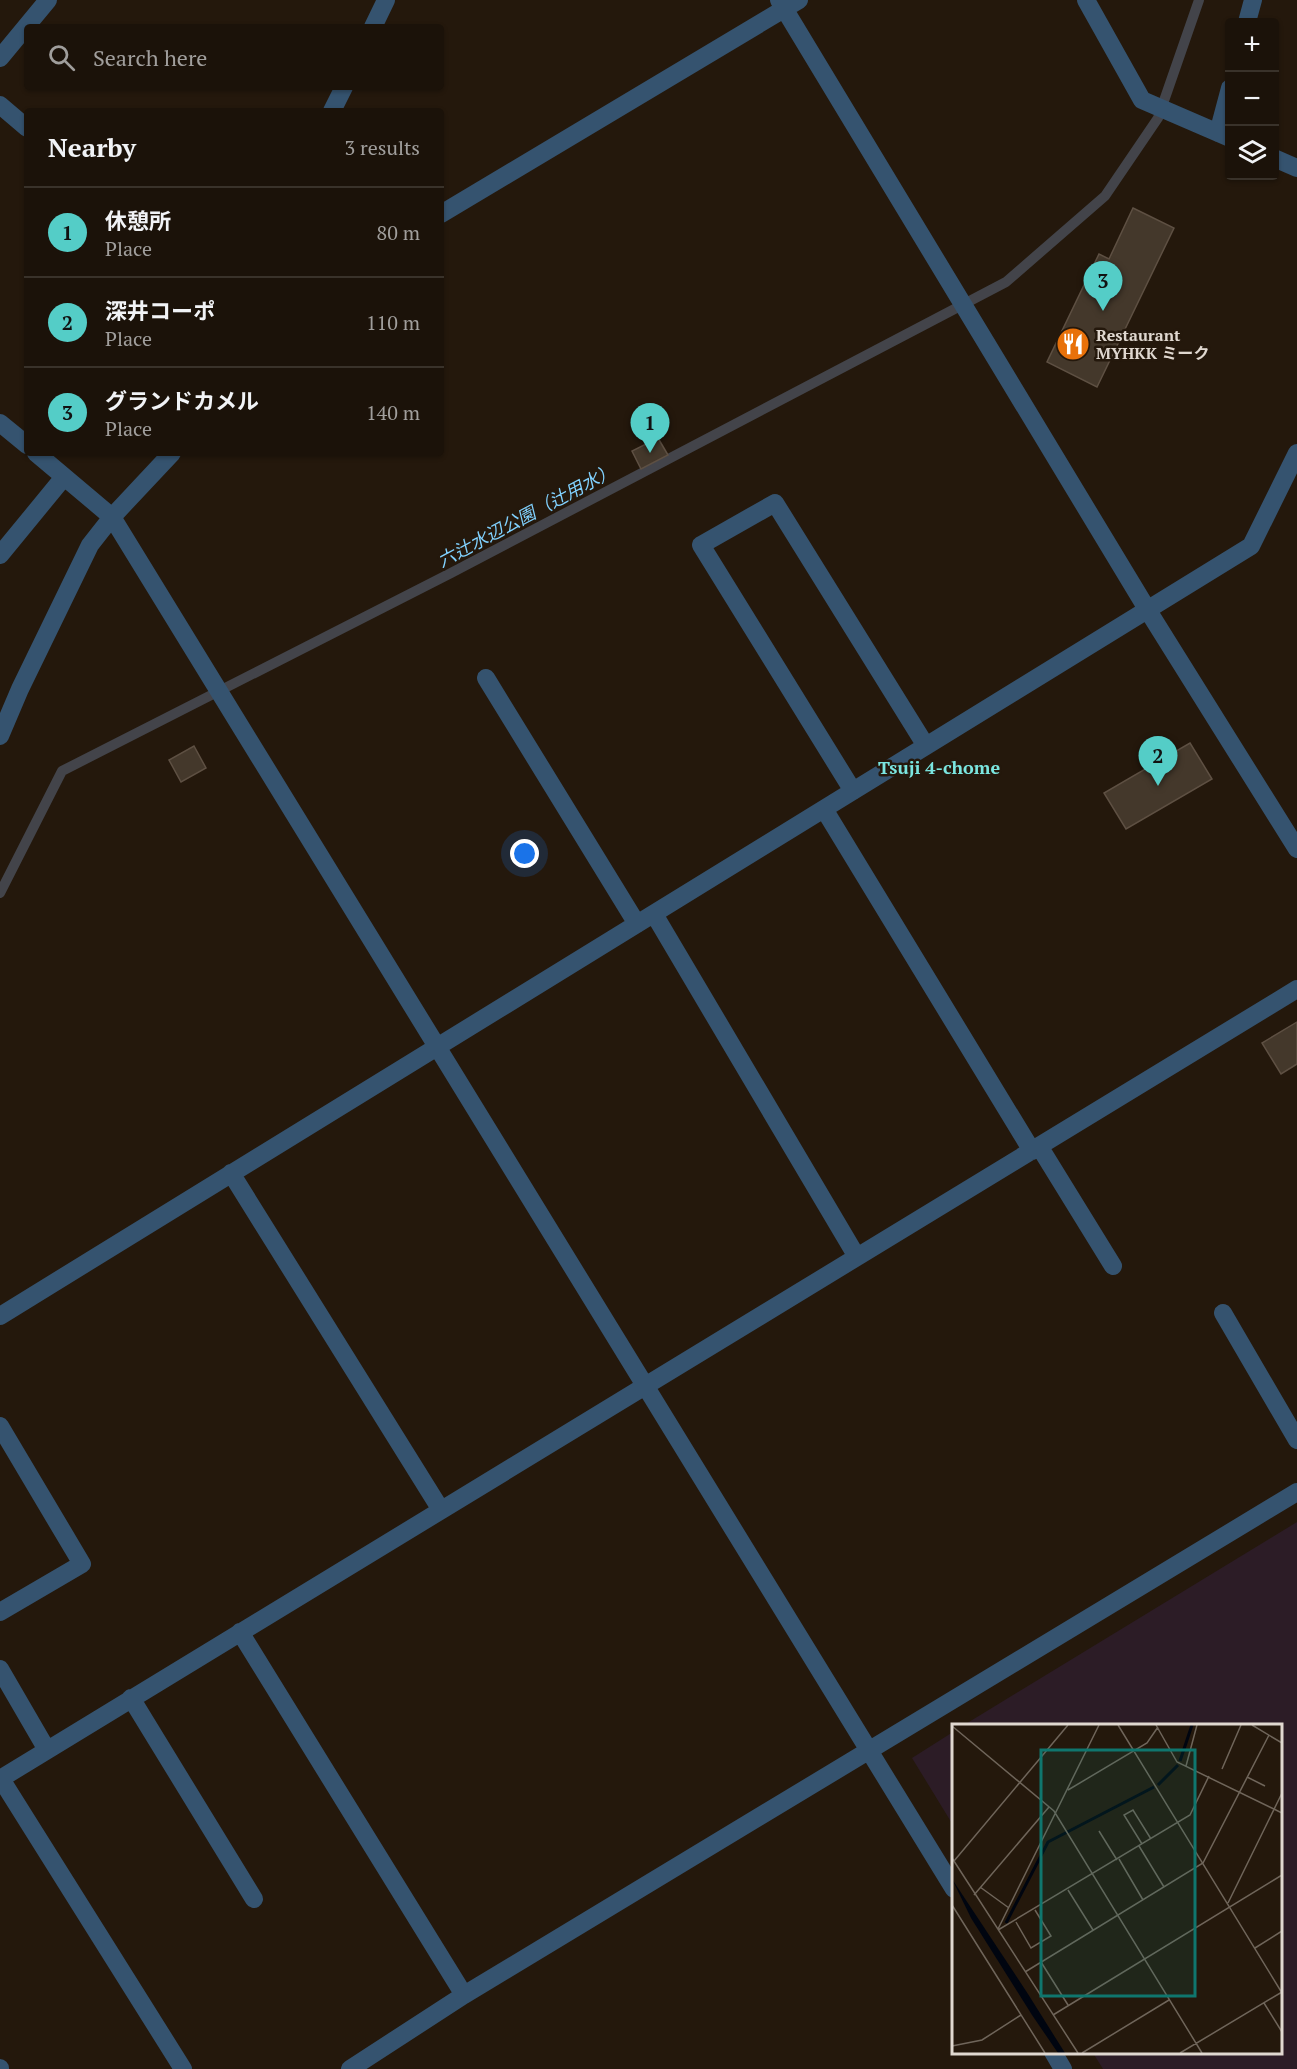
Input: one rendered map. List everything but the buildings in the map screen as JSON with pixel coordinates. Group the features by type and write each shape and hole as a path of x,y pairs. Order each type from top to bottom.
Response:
{"street":[{"path":"28,24 48,0"},
{"path":"374,24 386,0"},
{"path":"1086,0 1142,100 1224,136"},
{"path":"1248,18 1253,0"},
{"path":"444,212 788,3 1148,609 1297,849"},
{"path":"0,58 24,29"},
{"path":"334,108 342,90"},
{"path":"0,105 24,125"},
{"path":"1279,160 1297,168"},
{"path":"0,423 24,443"},
{"path":"0,1316 1251,546 1297,453"},
{"path":"40,456 112,517 952,1886"},
{"path":"0,736 20,689 90,545 112,517 169,456"},
{"path":"0,555 64,477"},
{"path":"853,791 701,545 775,503 926,746"},
{"path":"486,678 637,924"},
{"path":"824,809 1036,1148 1113,1266"},
{"path":"654,914 856,1257"},
{"path":"183,2069 0,1779 1297,989"},
{"path":"231,1173 441,1510"},
{"path":"1222,1313 1297,1440"},
{"path":"0,1426 82,1564 0,1612"},
{"path":"350,2069 464,1995 1297,1492"},
{"path":"240,1632 464,1995"},
{"path":"0,1669 47,1750"},
{"path":"131,1698 254,1899"},
{"path":"1054,2054 1063,2069"}],"shaded area":[{"path":"1297,1522 1297,2069 1103,2069 1094,2054 1282,2054 1282,1724 966,1724"},
{"path":"952,1733 952,1823 912,1758"}],"waterway":[{"name":"六辻水辺公園（辻用水）","path":"0,893 62,771 451,573 1006,282 1105,196 1158,118 1199,0"}],"place":[{"name":"グランドカメル","path":"1103,311"},
{"name":"Restaurant MYHKK ミーク","path":"1073,344"},
{"name":"休憩所","path":"650,453"},
{"name":"深井コーポ","path":"1158,786"}],"district":[{"name":"Tsuji 4-chome","path":"939,767"}]}
